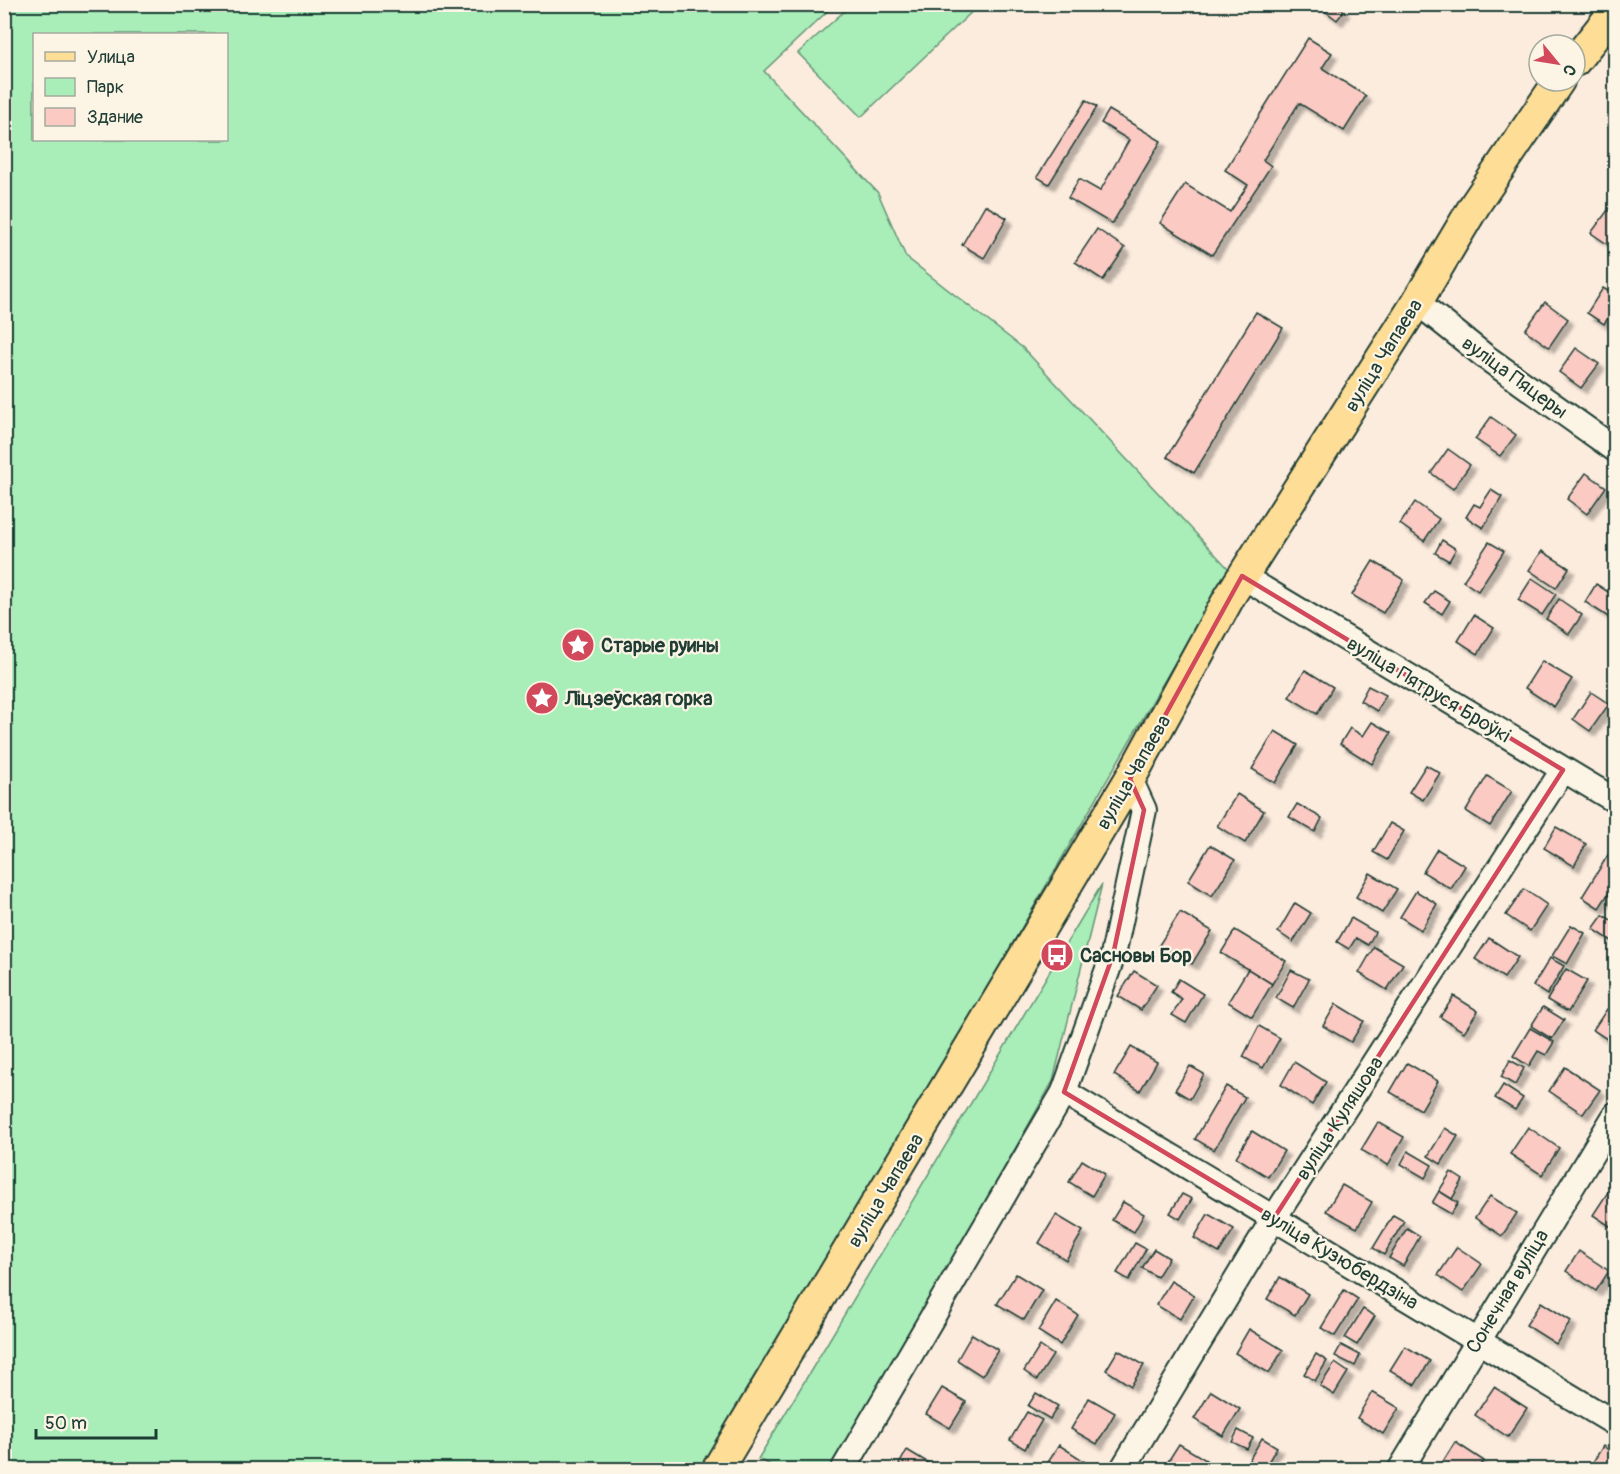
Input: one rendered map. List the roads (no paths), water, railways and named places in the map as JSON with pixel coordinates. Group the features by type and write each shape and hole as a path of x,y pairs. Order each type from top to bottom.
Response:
{"main road":[{"path":"1587,46 1616,9"},
{"name":"вуліца Чапаева","path":"717,1470 1130,779 1242,576 1417,302 1476,203 1551,93"}],"street":[{"name":"вуліца Пяцеры","path":"1417,302 1487,358 1616,450"},
{"name":"вуліца Пятруся Броўкі","path":"1242,576 1616,801"},
{"name":"вуліца Куляшова","path":"1122,1470 1274,1218 1563,770"},
{"path":"843,1470 1064,1092 1113,955 1144,810 1130,779"},
{"name":"вуліца Кузюбердзіна","path":"1064,1092 1616,1424"},
{"name":"Сонечная вуліца","path":"1400,1470 1616,1114"}],"place":[{"name":"Старые руины","path":"578,645"},
{"name":"Ліцэеўская горка","path":"542,698"},
{"name":"Сасновы Бор","path":"1057,955"}]}
